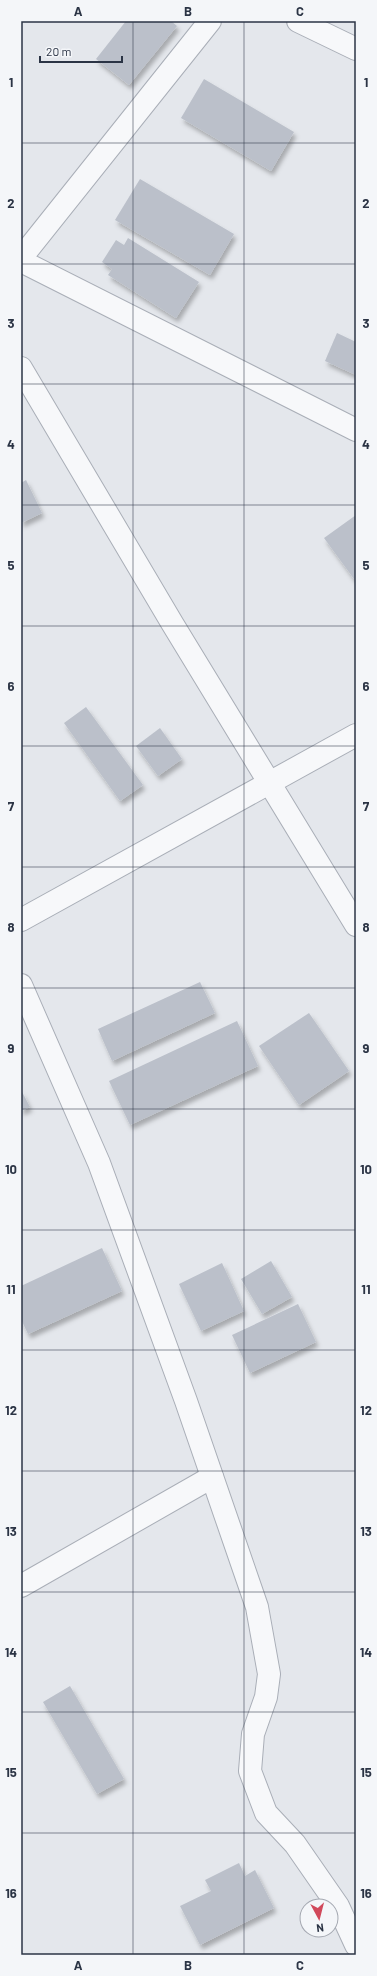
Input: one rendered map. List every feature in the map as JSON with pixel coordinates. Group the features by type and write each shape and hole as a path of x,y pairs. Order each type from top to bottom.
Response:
{"street":[{"path":"21,258 210,21"},
{"path":"298,21 356,49"},
{"path":"21,261 356,430"},
{"path":"21,368 172,623 356,924"},
{"path":"21,920 356,735"},
{"path":"21,985 99,1163 186,1401 257,1607 269,1674 266,1697 253,1734 250,1771 266,1813 294,1844 338,1906 356,1945"},
{"path":"21,1586 212,1477"}],"building":[{"path":"126,21 171,21 177,26 129,85 96,59"},
{"path":"204,79 294,132 271,171 181,118"},
{"path":"140,179 234,234 210,275 115,220"},
{"path":"128,238 199,282 176,318 108,275 112,269 102,262 116,240 124,245"},
{"path":"337,333 356,342 356,375 325,361"},
{"path":"26,480 42,513 21,523 21,483"},
{"path":"356,515 356,578 354,579 324,538"},
{"path":"86,707 143,785 120,801 64,723"},
{"path":"160,728 182,759 158,776 136,746"},
{"path":"200,982 215,1013 112,1061 98,1029"},
{"path":"309,1013 349,1071 299,1105 259,1046"},
{"path":"237,1021 258,1066 130,1125 109,1081"},
{"path":"21,1090 30,1107 21,1111"},
{"path":"102,1248 122,1291 28,1334 21,1319 21,1286"},
{"path":"271,1261 292,1297 262,1314 241,1279"},
{"path":"222,1263 244,1311 201,1331 179,1284"},
{"path":"298,1304 316,1342 250,1373 232,1335"},
{"path":"70,1686 124,1779 97,1794 43,1702"},
{"path":"239,1863 245,1876 255,1870 274,1908 200,1945 180,1906 211,1891 205,1880"}]}
